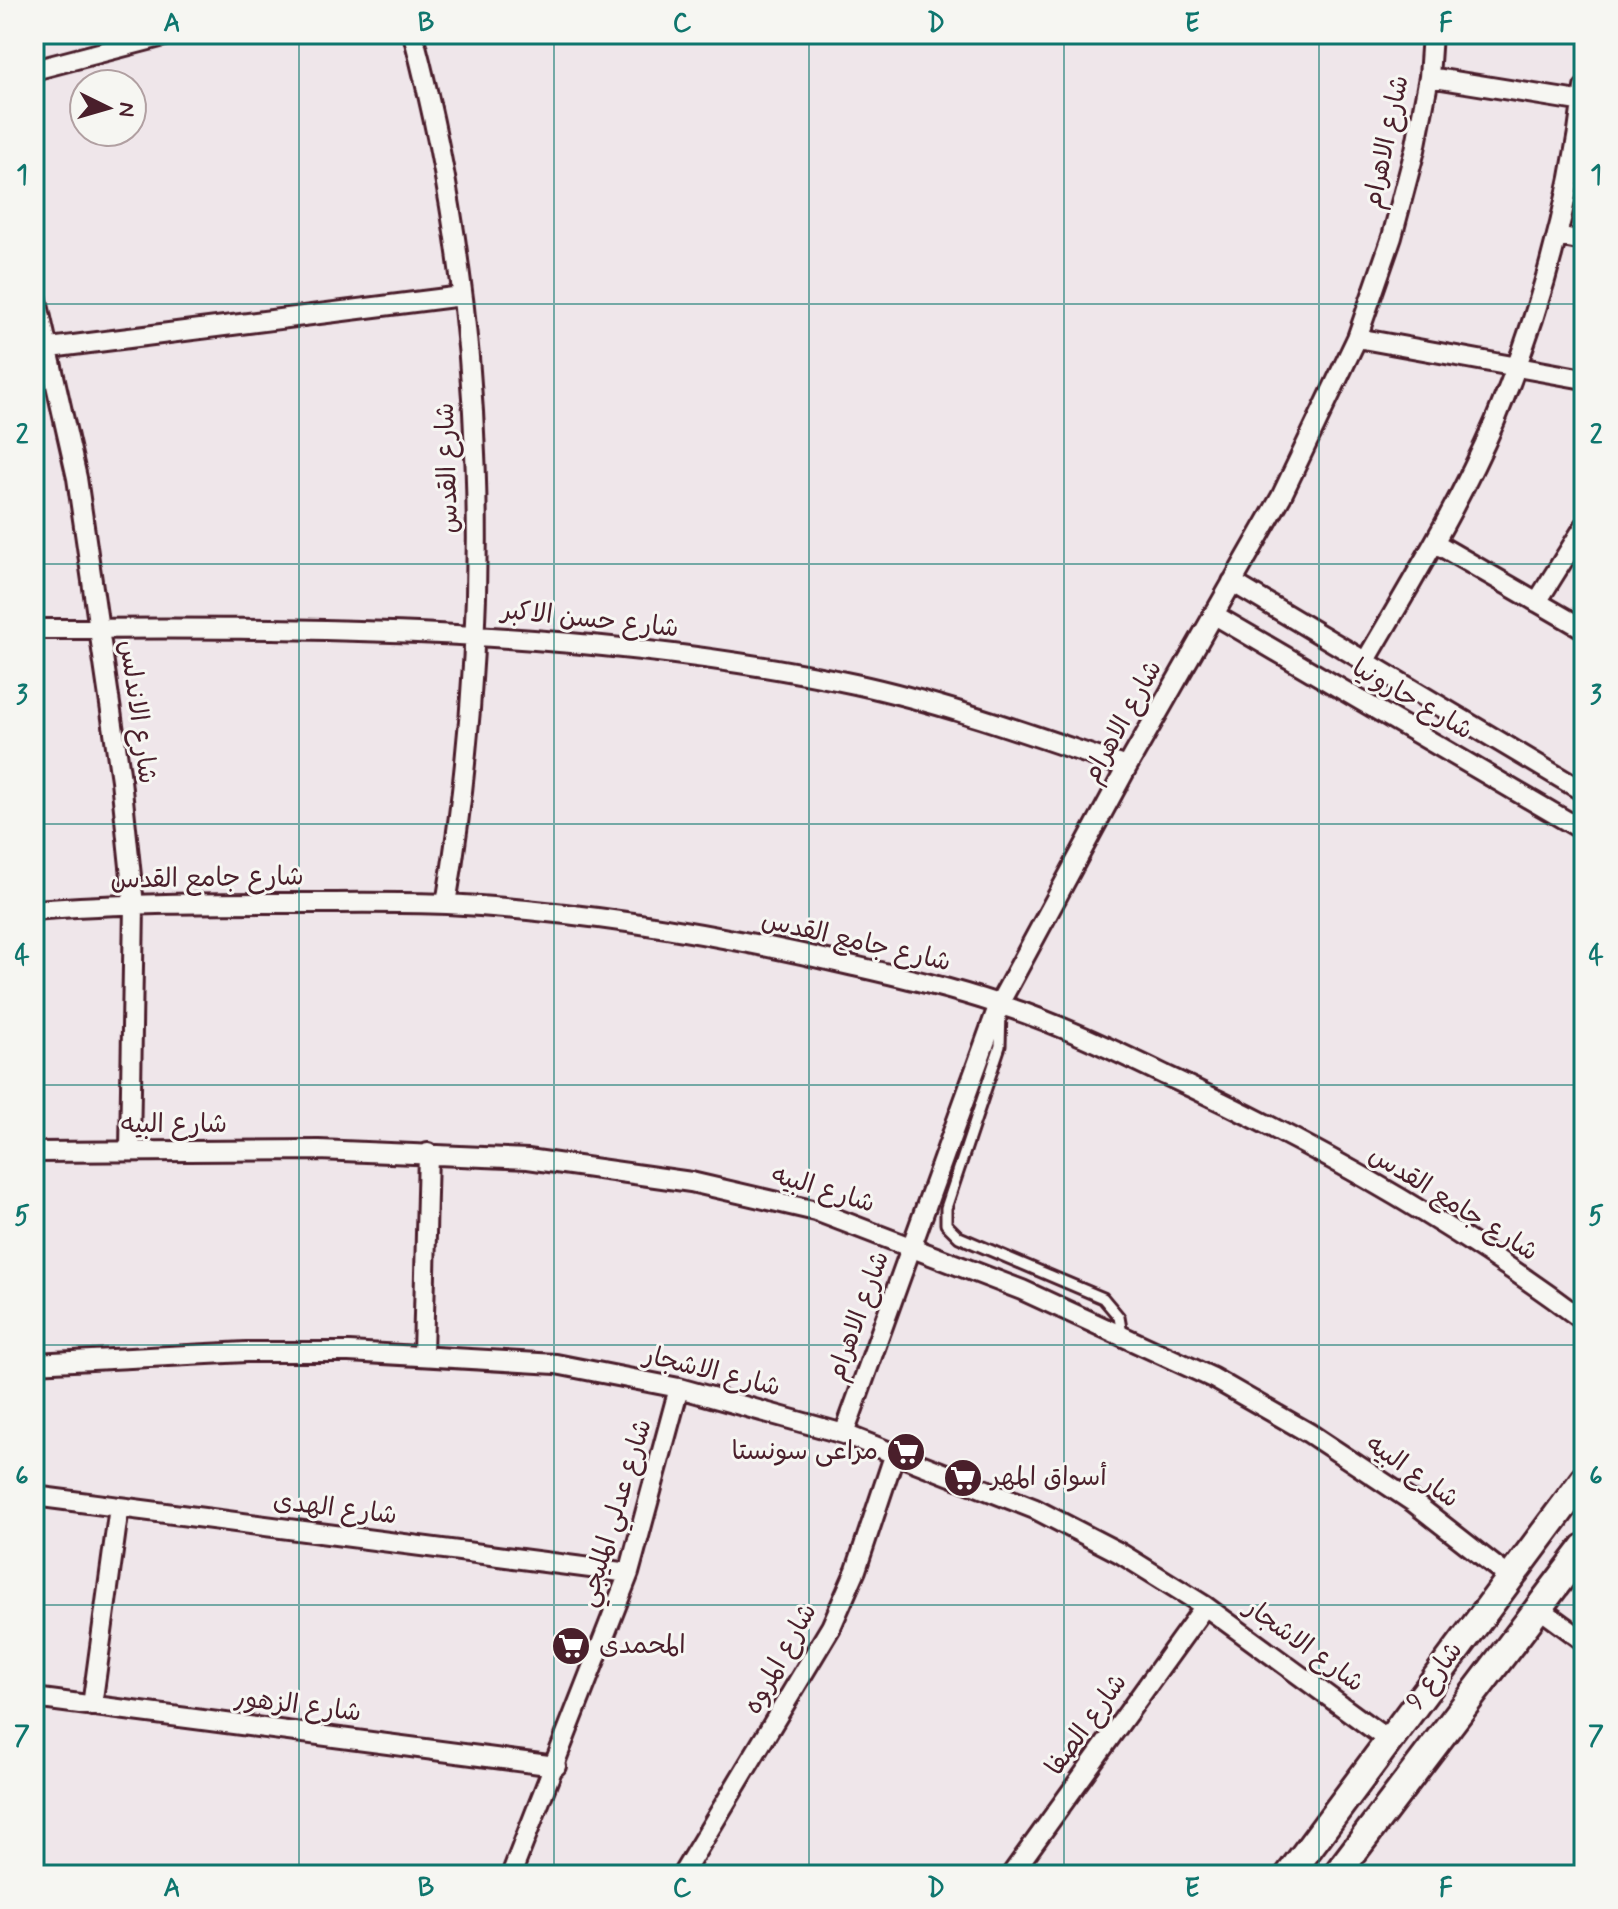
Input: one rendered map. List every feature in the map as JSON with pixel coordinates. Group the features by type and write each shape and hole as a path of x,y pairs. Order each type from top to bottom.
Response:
{"main road":[{"name":"شارع 9","path":"1289,1875 1584,1479"},
{"name":"شارع 9","path":"1336,1875 1584,1548"}],"street":[{"path":"34,70 172,34"},
{"name":"شارع القدس","path":"413,34 426,84 462,296 473,404 477,635 462,805 446,904"},
{"name":"شارع الاهرام","path":"844,1434 999,1004 1127,767 1303,457 1357,338 1392,237 1415,150 1429,77 1432,34"},
{"path":"1365,662 1435,543 1495,422 1557,236 1583,97 1429,77"},
{"path":"1557,236 1584,241"},
{"name":"شارع الاندلس","path":"34,287 42,349 77,478 100,629 134,905 130,1150"},
{"path":"42,349 462,296"},
{"path":"1357,338 1584,379"},
{"path":"1537,602 1584,527"},
{"path":"1435,543 1584,629"},
{"name":"شارع حارونيا","path":"1232,582 1584,792"},
{"name":"شارع حارونيا","path":"1213,614 1584,831"},
{"name":"شارع حسن الاكبر","path":"34,629 477,635 630,647 856,685 967,714 1127,767"},
{"name":"شارع جامع القدس","path":"34,910 134,905 446,904 564,914 676,929 786,949 999,1004 1148,1067 1332,1159 1455,1232 1584,1321"},
{"name":"شارع البيه","path":"34,1152 428,1153 528,1159 691,1182 816,1211 912,1247 1122,1334 1213,1378 1309,1433 1413,1502 1509,1577"},
{"path":"423,1355 428,1153"},
{"name":"شارع الاشجار","path":"34,1363 246,1352 423,1355 556,1364 679,1388 844,1434 1035,1509 1120,1553 1205,1606 1388,1740"},
{"name":"شارع عدلي المليجي","path":"511,1875 629,1573 679,1388"},
{"name":"شارع المروه","path":"682,1875 831,1627 856,1570 895,1453"},
{"name":"شارع الهدى","path":"34,1496 629,1573"},
{"path":"92,1706 119,1507"},
{"name":"شارع الصفا","path":"1011,1875 1205,1606"},
{"path":"1539,1608 1584,1641"},
{"name":"شارع الزهور","path":"34,1698 556,1766"}],"lane":[{"path":"999,1004 1002,1018 1000,1046 946,1208 946,1224 959,1237 1103,1298 1115,1309 1122,1334"}],"place":[{"name":"مراعى سونستا","path":"906,1452"},
{"name":"أسواق المهر","path":"963,1478"},
{"name":"المحمدى","path":"571,1646"}]}
